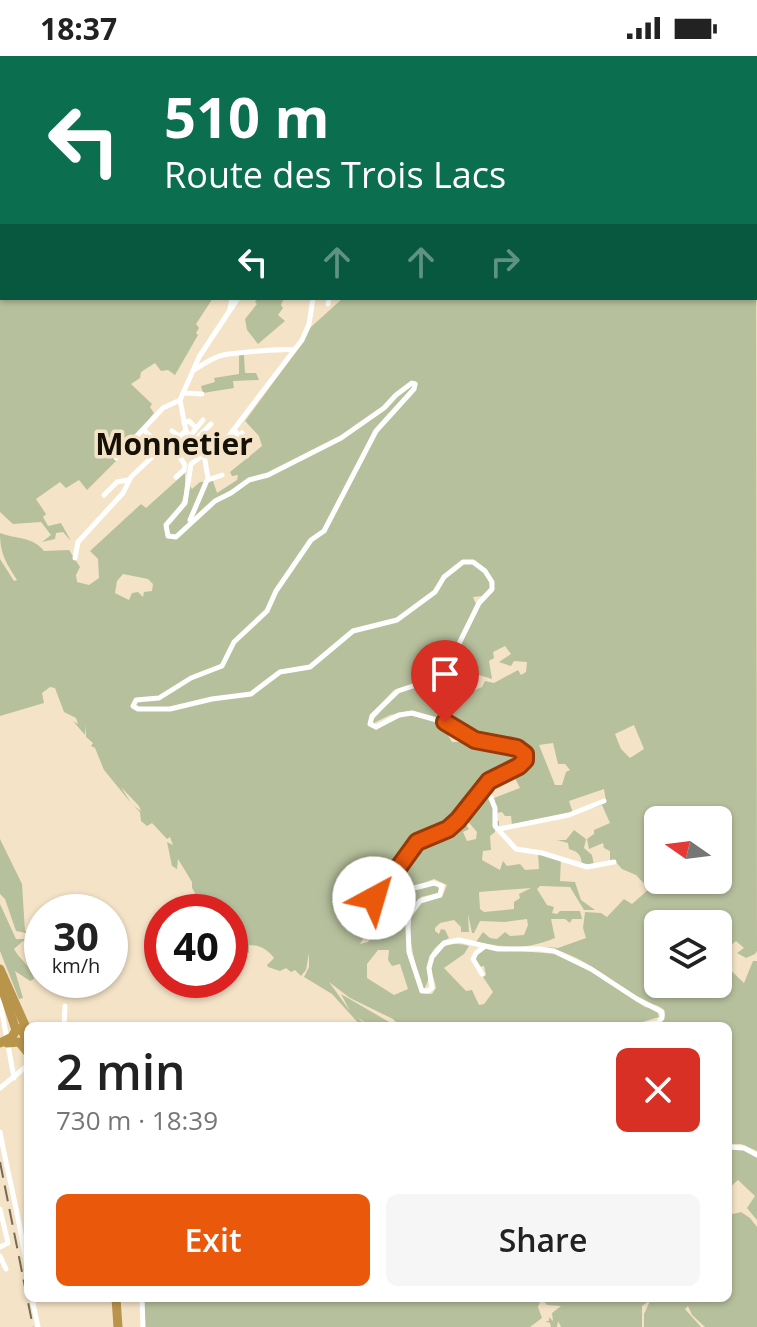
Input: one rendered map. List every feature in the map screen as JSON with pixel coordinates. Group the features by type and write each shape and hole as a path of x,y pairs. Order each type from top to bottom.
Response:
{"highway":[{"path":"0,969 24,1023"},
{"path":"0,982 16,1027 15,1035 5,1043"},
{"path":"0,982 24,1035"},
{"path":"5,1043 21,1043 24,1047"},
{"path":"119,1302 121,1327"}],"street":[{"path":"116,458 163,408 181,396 205,347 234,300"},
{"path":"313,300 310,320 302,340 225,441 194,461 188,470 185,503 167,524 166,533 174,537 211,503 245,482 299,460 348,434 389,405 399,392 415,383 414,389 376,431 324,531 311,540 276,591 267,611 234,642 222,665 189,679 164,696 140,699 133,705 138,709 174,709 212,699 249,695 280,672 311,667 355,630 397,620 435,592 441,580 457,565 469,561 485,571 492,582 492,589 479,603 445,672 437,678 398,691 372,716 370,724 376,727 403,714 417,714 451,724 475,740 517,748 525,758 523,764 485,784 448,829 417,842 396,871 375,886 372,892 374,898 381,900 402,891 434,883 441,885 441,894 422,900 408,922 409,952 422,991 432,989 430,961 444,943 459,940 485,946 554,951 591,969 662,1012 659,1022"},
{"path":"205,347 217,357"},
{"path":"193,371 217,357 281,348 294,350"},
{"path":"181,396 202,394"},
{"path":"181,396 184,423 203,455 208,480 188,525"},
{"path":"179,454 203,420"},
{"path":"184,423 189,421 196,428"},
{"path":"75,558 78,543 123,493 128,480 161,447 179,436 191,436 211,424"},
{"path":"239,424 233,438 242,433"},
{"path":"144,430 161,447"},
{"path":"172,431 179,436"},
{"path":"170,442 185,466 176,477"},
{"path":"208,480 222,475"},
{"path":"104,495 117,482 128,480"},
{"path":"485,784 495,808 495,825 511,846 587,867 612,862"},
{"path":"498,829 566,816 604,801"},
{"path":"482,974 473,959 485,946"},
{"path":"0,1001 14,1078"},
{"path":"64,1022 65,1006"},
{"path":"0,1088 24,1069"},
{"path":"0,1132 15,1210 24,1235"},
{"path":"732,1147 744,1148 757,1155"},
{"path":"0,1209 8,1243 0,1247"},
{"path":"0,1256 6,1269"},
{"path":"33,1302 38,1327"},
{"path":"142,1302 143,1327"}],"green space":[{"path":"0,300 212,300 196,324 198,335 175,375 168,370 161,371 155,363 141,372 140,378 131,384 152,404 150,407 154,413 118,459 87,490 79,480 66,488 60,482 36,499 46,514 43,517 48,526 61,523 71,541 63,532 56,533 55,539 42,542 51,535 41,522 13,524 0,512"},
{"path":"283,300 283,308 278,315 285,321 258,344 247,330 245,319 257,304 255,302"},
{"path":"341,300 756,300 757,951 746,958 737,953 744,948 736,941 732,944 732,910 644,910 644,998 732,998 732,971 744,983 753,961 757,961 757,1151 741,1144 732,1144 732,1022 660,1022 665,1016 662,1008 641,999 583,961 544,947 558,948 586,938 583,928 585,912 601,913 607,917 624,899 632,904 644,893 732,894 732,806 644,806 644,884 636,875 622,869 615,861 605,862 610,861 610,851 604,848 603,843 589,849 587,839 594,834 594,830 610,823 602,805 583,811 606,801 604,789 569,801 573,813 498,828 497,821 499,827 512,825 511,816 497,813 494,798 520,788 515,778 487,785 524,766 527,757 524,748 474,738 446,720 410,711 390,715 374,723 372,721 398,692 442,677 451,665 481,604 494,591 487,571 468,560 466,562 480,568 486,575 490,589 482,596 473,597 476,604 443,671 394,690 370,715 368,724 376,730 391,720 408,715 438,721 454,728 446,732 452,742 472,742 517,750 523,759 486,778 456,820 416,840 392,872 371,885 369,909 362,911 364,937 360,944 368,942 370,937 374,903 384,904 397,895 435,885 439,888 438,893 421,897 408,914 406,923 407,953 420,993 432,994 436,988 431,961 438,950 463,944 469,946 464,954 444,968 466,991 472,990 479,1005 484,1004 493,992 483,977 486,975 484,966 478,967 475,963 477,954 485,948 556,954 586,968 645,1007 657,1010 659,1017 642,1022 396,1022 350,998 329,982 350,1011 341,994 389,1022 364,1022 357,1017 363,1022 357,1022 332,994 304,977 309,967 309,953 306,970 301,976 295,970 291,972 286,968 280,971 268,967 274,958 257,946 249,945 248,953 248,894 194,894 192,882 178,859 177,869 172,866 167,842 173,845 170,837 167,839 152,823 147,826 141,821 140,812 134,806 141,811 139,806 121,787 131,803 104,770 95,748 91,746 93,743 86,737 86,725 85,735 73,721 78,724 76,718 64,712 55,688 50,687 42,693 44,703 0,716 0,559 14,581 17,580 3,553 0,533 30,541 44,551 69,550 80,567 77,582 89,585 99,578 98,559 90,551 141,504 146,508 185,473 184,497 170,518 171,523 185,506 190,486 192,489 200,482 213,481 217,493 237,480 238,475 232,476 230,472 262,446 259,436 245,421 311,327","holes":["123,574 148,579 153,584 152,591 144,592 143,597 138,592 132,593 129,600 115,593 117,581","505,646 511,654 499,662 511,666 514,661 527,662 526,672 521,675 518,670 494,683 485,681 482,687 470,692 472,678 479,675 492,679 489,661 494,658 493,652","634,725 644,749 630,758 621,749 615,734","553,743 558,764 565,764 570,770 566,772 562,785 555,785 539,745","378,950 389,950 388,960 392,966 400,964 408,989 394,995 367,978 367,964"]},
{"path":"239,355 244,355 245,373 256,373 259,380 233,381 234,388 203,393 201,386 215,382 214,378 239,374"},
{"path":"485,787 493,805 495,832 490,836 491,850 483,851 482,860 500,870 503,861 507,866 520,864 525,870 539,869 538,853 561,859 560,881 575,882 581,900 595,910 584,910 570,887 540,886 537,889 547,905 554,907 552,913 580,911 582,919 572,919 570,923 565,919 551,919 555,938 526,946 507,947 476,942 483,932 497,939 505,932 510,936 524,935 527,919 480,921 474,933 468,914 469,932 461,932 461,927 454,920 440,923 435,931 439,934 441,929 445,930 449,938 433,950 424,989 411,941 411,918 423,902 442,897 447,885 434,879 381,899 376,897 375,891 390,884 416,846 462,819 469,829 463,832 467,841 476,839 477,832 464,817","holes":["531,888 519,894 514,909 484,912 480,909 479,892"]},
{"path":"574,830 586,839 584,848 592,855 594,864 582,865 579,854 569,849 568,843 557,840 566,840"},
{"path":"0,839 22,884 24,933 16,931 5,899 0,894"},
{"path":"0,904 16,939 24,939 14,949 24,962 24,977 15,971 23,998 19,999 0,951"},
{"path":"732,1149 745,1150 757,1157 757,1220 747,1208 755,1196 738,1180 732,1185"},
{"path":"741,1212 750,1218 757,1227 757,1327 705,1327 692,1315 688,1306 685,1309 701,1327 644,1327 644,1314 650,1302 732,1302 732,1213"},
{"path":"143,1302 540,1302 538,1307 542,1318 530,1327 145,1327"},
{"path":"545,1302 647,1302 642,1306 642,1327 561,1327 558,1321 557,1327 551,1327 545,1321 549,1321 549,1317 553,1321 552,1313 561,1306"}],"railway":[{"path":"0,1162 24,1282"},
{"path":"28,1302 33,1327"}],"district":[{"name":"Monnetier","path":"174,443"}],"route":[{"path":"374,898 374,887 396,871 417,842 453,824 462,817 485,784 525,760 525,754 519,749 475,740 445,722"}]}
